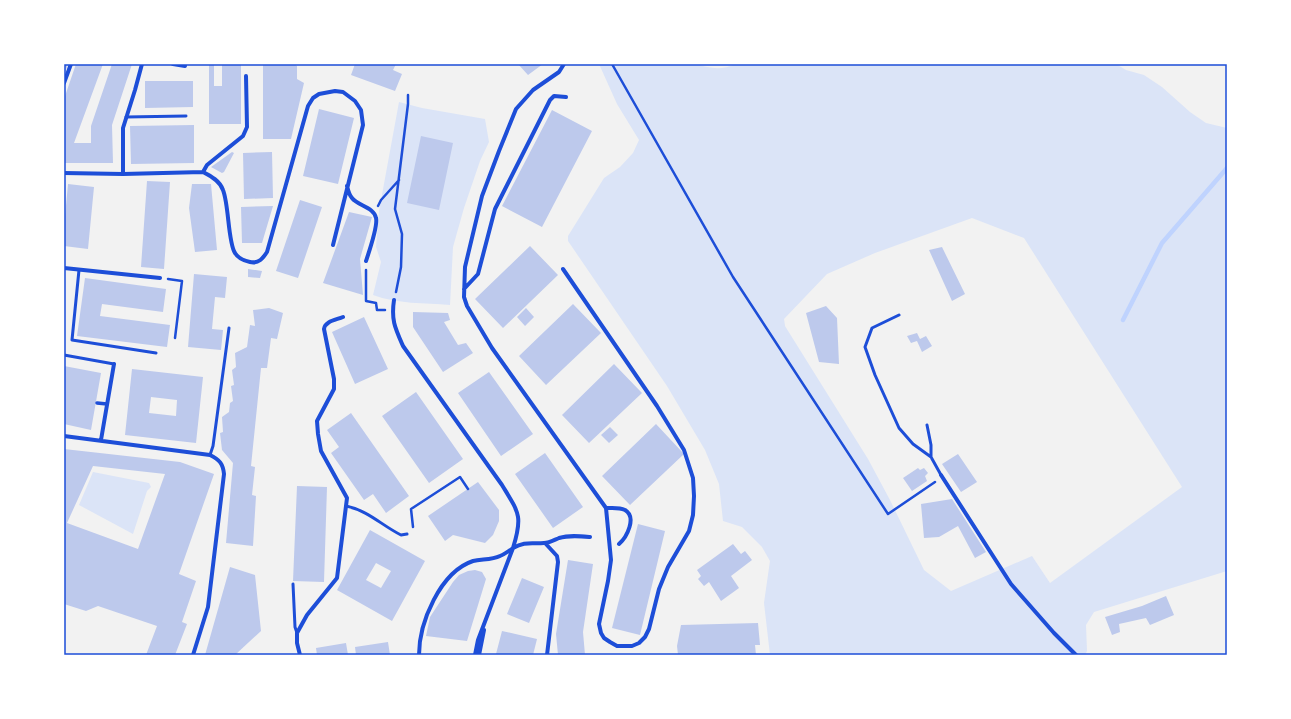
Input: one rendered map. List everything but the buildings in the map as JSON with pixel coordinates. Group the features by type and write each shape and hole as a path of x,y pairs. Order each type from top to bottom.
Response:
{"street":[{"path":"64,83 71,64"},
{"path":"122,174 123,128 136,90 142,64"},
{"path":"173,64 185,66"},
{"path":"563,269 657,406 684,450 693,478 693,515 689,531 668,567 660,589 649,629 645,637 639,643 632,646 618,646 604,638 599,624 611,560 606,508 492,348 464,297 465,267 482,196 516,109 533,90 559,72 564,64"},
{"path":"203,172 207,164 243,136 247,127 246,76"},
{"path":"64,173 122,174 203,172 214,177 223,189 229,218 232,249 242,260 248,262 259,262 267,252 308,106 313,98 319,94 334,91 343,92 355,101 361,110 363,115 363,125 333,245"},
{"path":"464,290 478,274 495,209 550,100 554,96 566,96"},
{"path":"347,186 351,197 362,206 374,212 377,218 376,227 366,261"},
{"path":"64,268 160,278"},
{"path":"394,300 392,311 394,327 403,346 502,485 518,512 519,523 513,548 478,640 475,655"},
{"path":"300,655 297,643 298,633 307,615 337,578 347,498 321,451 317,421 334,389 334,379 324,326 327,323 343,317"},
{"path":"101,440 114,364"},
{"path":"97,403 107,404"},
{"path":"64,436 210,455 220,461 224,466 208,608 193,655"},
{"path":"942,476 1011,584 1054,633 1076,655"},
{"path":"606,508 619,508 625,510 630,517 626,535 619,544"},
{"path":"419,655 420,637 426,617 434,599 447,579 460,568 473,561 499,557 519,544 528,542 545,544 557,539 572,536 590,537"},
{"path":"545,544 557,556 558,562 547,655"},
{"path":"479,655 488,616"}],"lane":[{"path":"126,117 186,116"},
{"path":"79,270 72,340 156,353"},
{"path":"900,315 872,328 865,347 875,375 899,428 913,444 931,457 942,476"},
{"path":"210,455 213,446 229,328"},
{"path":"64,356 114,364"},
{"path":"928,425 931,457"},
{"path":"346,506 366,513 401,535 407,534"},
{"path":"293,584 294,627 298,633"}],"path":[{"path":"612,64 733,277 888,514 942,476"},
{"path":"394,300 401,267 402,234 395,209 408,94"},
{"path":"374,212 381,200 399,180"},
{"path":"366,261 366,301 376,303 377,310"},
{"path":"160,278 182,281 175,338"},
{"path":"407,534 413,526 411,509 460,477 468,489"}],"shaded area":[{"path":"599,64 696,64 716,68 736,64 1116,64 1126,70 1144,75 1162,87 1190,112 1206,123 1227,128 1227,571 1094,612 1086,625 1087,651 1085,655 770,655 764,603 770,561 762,547 742,527 723,521 719,484 705,450 667,386 568,241 568,236 604,178 620,167 633,153 639,140 617,104","holes":["972,218 1024,238 1182,487 1050,583 1032,556 951,591 924,570 868,459 785,326 784,319 827,274 875,253"]},
{"path":"399,102 422,108 485,119 489,142 480,161 453,247 450,305 401,302 373,295 381,262 376,247 379,211"},
{"path":"93,472 149,483 151,487 147,491 133,534 79,505"}],"waterway":[{"path":"1123,320 1162,243 1227,168"}]}
